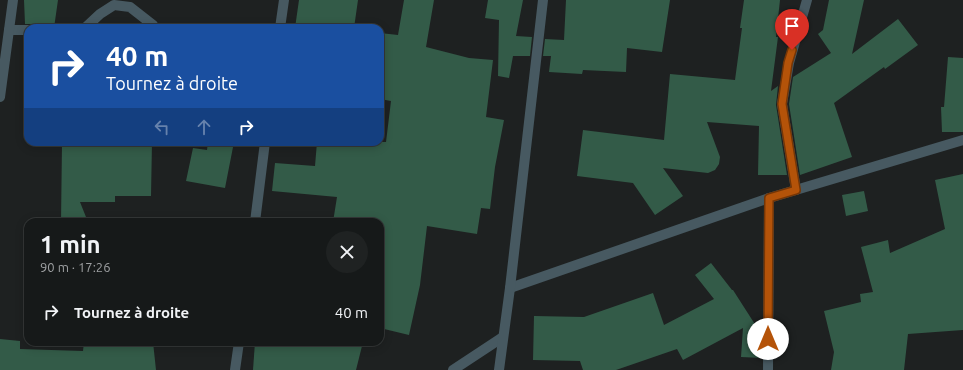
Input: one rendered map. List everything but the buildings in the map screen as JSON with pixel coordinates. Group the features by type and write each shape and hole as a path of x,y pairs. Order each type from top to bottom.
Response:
{"street":[{"path":"0,97 13,0"},
{"path":"281,24 284,0"},
{"path":"499,370 510,288 543,0"},
{"path":"796,190 782,104 788,63 807,0"},
{"path":"89,24 100,14 114,5 130,8 152,24"},
{"path":"9,30 24,30"},
{"path":"510,288 769,198 963,140"},
{"path":"255,218 264,146"},
{"path":"768,370 769,198"},
{"path":"453,370 503,337"},
{"path":"235,370 238,346"}],"route":[{"path":"768,339 769,198 796,190 782,104 788,63 792,50"}]}
